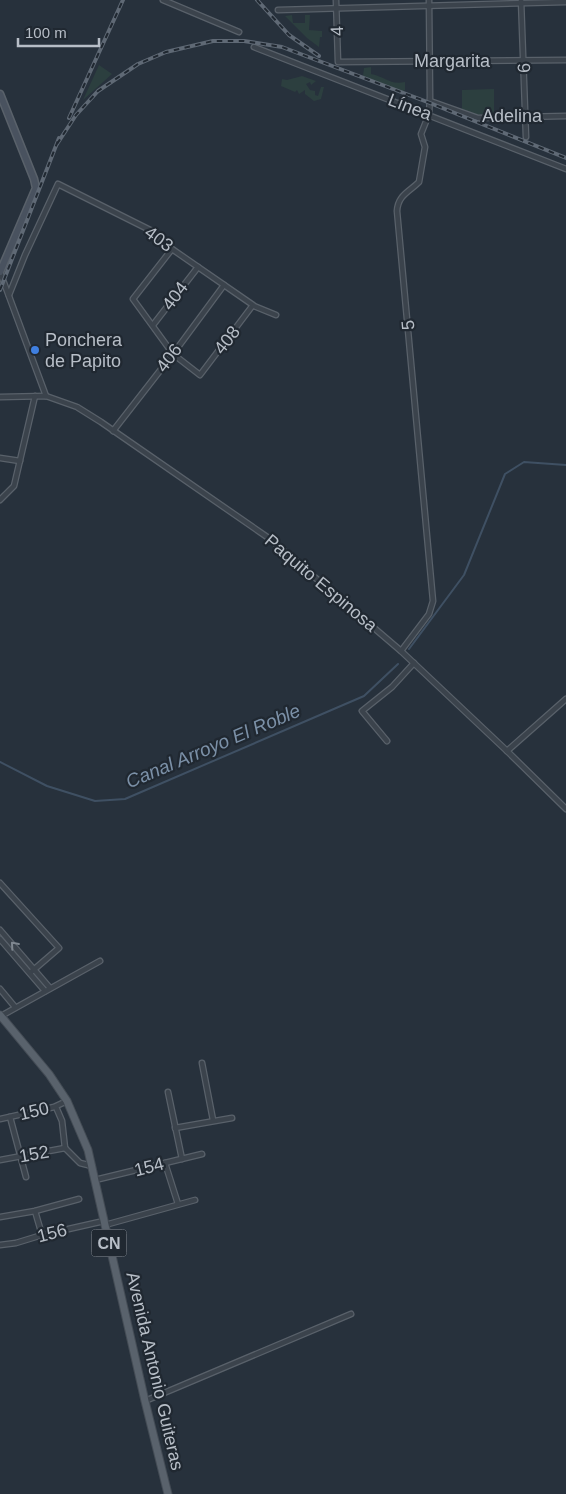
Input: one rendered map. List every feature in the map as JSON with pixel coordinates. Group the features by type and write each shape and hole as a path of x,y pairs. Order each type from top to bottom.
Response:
{"main road":[{"path":"0,94 36,188 0,272"},
{"name":"Avenida Antonio Guiteras","path":"0,1015 49,1074 67,1101 78,1124 92,1166 168,1494"}],"street":[{"path":"163,0 238,32"},
{"name":"4","path":"336,0 338,62"},
{"name":"6","path":"521,2 526,136"},
{"path":"278,10 429,3 566,2"},
{"name":"5","path":"401,651 429,614 433,601 397,211 402,195 419,182 425,147 422,134 429,114 430,101 429,3"},
{"name":"Línea","path":"254,47 566,169"},
{"name":"Margarita","path":"338,62 566,60"},
{"name":"Adelina","path":"430,101 478,118 566,116"},
{"name":"403","path":"9,295 25,255 58,184 156,233 161,242 254,305 276,315"},
{"path":"172,249 133,299 173,354"},
{"name":"404","path":"153,325 198,266"},
{"path":"0,272 46,396"},
{"name":"406","path":"113,431 224,285"},
{"name":"408","path":"173,354 200,375 254,305"},
{"path":"0,500 14,486 34,396"},
{"name":"Paquito Espinosa","path":"0,397 46,396 78,407 219,502 270,539 401,651 566,809"},
{"path":"0,458 20,460"},
{"path":"387,741 362,712 392,687 414,663"},
{"path":"507,751 566,699"},
{"path":"0,883 59,948 30,973"},
{"path":"0,930 50,988"},
{"path":"0,940 45,991"},
{"path":"0,1015 100,960"},
{"path":"0,989 15,1007"},
{"path":"202,1063 213,1120"},
{"path":"168,1092 182,1159"},
{"name":"150","path":"0,1119 56,1106 67,1101"},
{"path":"56,1106 62,1121 65,1148"},
{"path":"10,1117 26,1177"},
{"path":"175,1128 232,1118"},
{"name":"152","path":"0,1160 65,1148 80,1162 92,1166"},
{"name":"154","path":"95,1180 202,1154"},
{"path":"165,1163 178,1204"},
{"path":"0,1217 34,1211 79,1199"},
{"name":"156","path":"0,1245 105,1223 195,1200"},
{"path":"34,1211 42,1235"},
{"path":"145,1401 351,1314"}],"shaded area":[{"path":"292,15 293,23 305,23 305,15 310,15 309,30 322,31 319,47 285,16"},
{"path":"99,65 112,74 83,100"},
{"path":"371,67 371,74 391,82 405,82 405,90 402,92 363,76 364,68"},
{"path":"302,76 316,81 311,85 310,82 306,84 310,90 315,91 315,95 318,96 321,87 324,87 321,99 314,101 305,94 305,90 299,94 297,90 295,92 281,86 282,79 287,80"},
{"path":"494,89 494,114 477,115 462,109 462,90"}],"waterway":[{"name":"Canal Arroyo El Roble","path":"409,649 464,575 505,474 524,462 566,465"},
{"name":"Canal Arroyo El Roble","path":"0,762 47,786 95,801 125,799 364,696 398,664"}],"railway":[{"path":"69,118 123,0"},
{"path":"257,0 289,35 319,56"},
{"path":"57,144 76,115 98,91 138,64 166,52 213,41 244,41 282,47 430,103 566,158"},
{"path":"0,290 59,138"}],"place":[{"name":"Ponchera de Papito","path":"35,350"}]}
